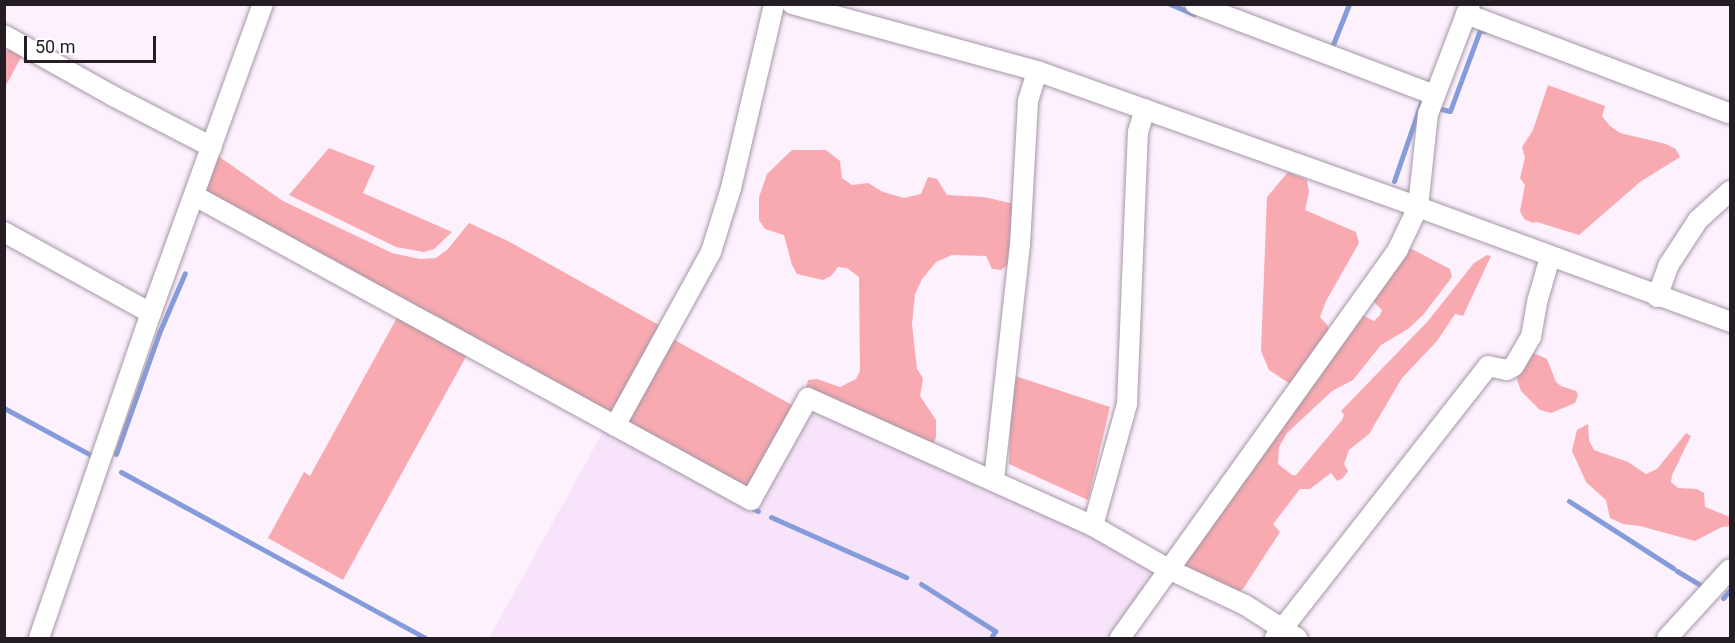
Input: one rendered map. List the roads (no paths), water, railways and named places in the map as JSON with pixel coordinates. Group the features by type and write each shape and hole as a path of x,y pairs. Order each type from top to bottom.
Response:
{"street":[{"path":"39,639 151,313 195,196 262,4"},
{"path":"615,426 711,252 731,188 774,4"},
{"path":"792,4 1037,71 1419,207 1657,297 1731,322"},
{"path":"1199,5 1435,95"},
{"path":"1120,639 1398,249 1419,207 1428,114 1468,9 1731,114"},
{"path":"4,35 113,96 212,147"},
{"path":"994,480 1020,245 1028,101 1037,71"},
{"path":"1093,526 1127,404 1138,132 1145,109"},
{"path":"1657,297 1668,266 1698,220 1731,191"},
{"path":"195,196 751,500 808,398 966,471 994,480 1093,526 1168,569 1245,605 1285,636 1488,366 1507,370 1514,366 1531,337 1538,299 1550,257"},
{"path":"4,232 151,313"},
{"path":"1668,639 1731,569"}],"waterway":[{"path":"1170,4 1194,14"},
{"path":"1336,50 1332,47 1349,4"},
{"path":"1441,109 1450,111 1480,30 1484,31"},
{"path":"1394,181 1422,100"},
{"path":"116,454 159,333 185,273"},
{"path":"4,408 91,455"},
{"path":"121,472 425,638"},
{"path":"1569,501 1673,568"},
{"path":"748,506 758,511"},
{"path":"771,517 906,577"},
{"path":"1677,571 1702,586"},
{"path":"921,584 995,631 991,638"},
{"path":"1723,598 1730,590"}]}
